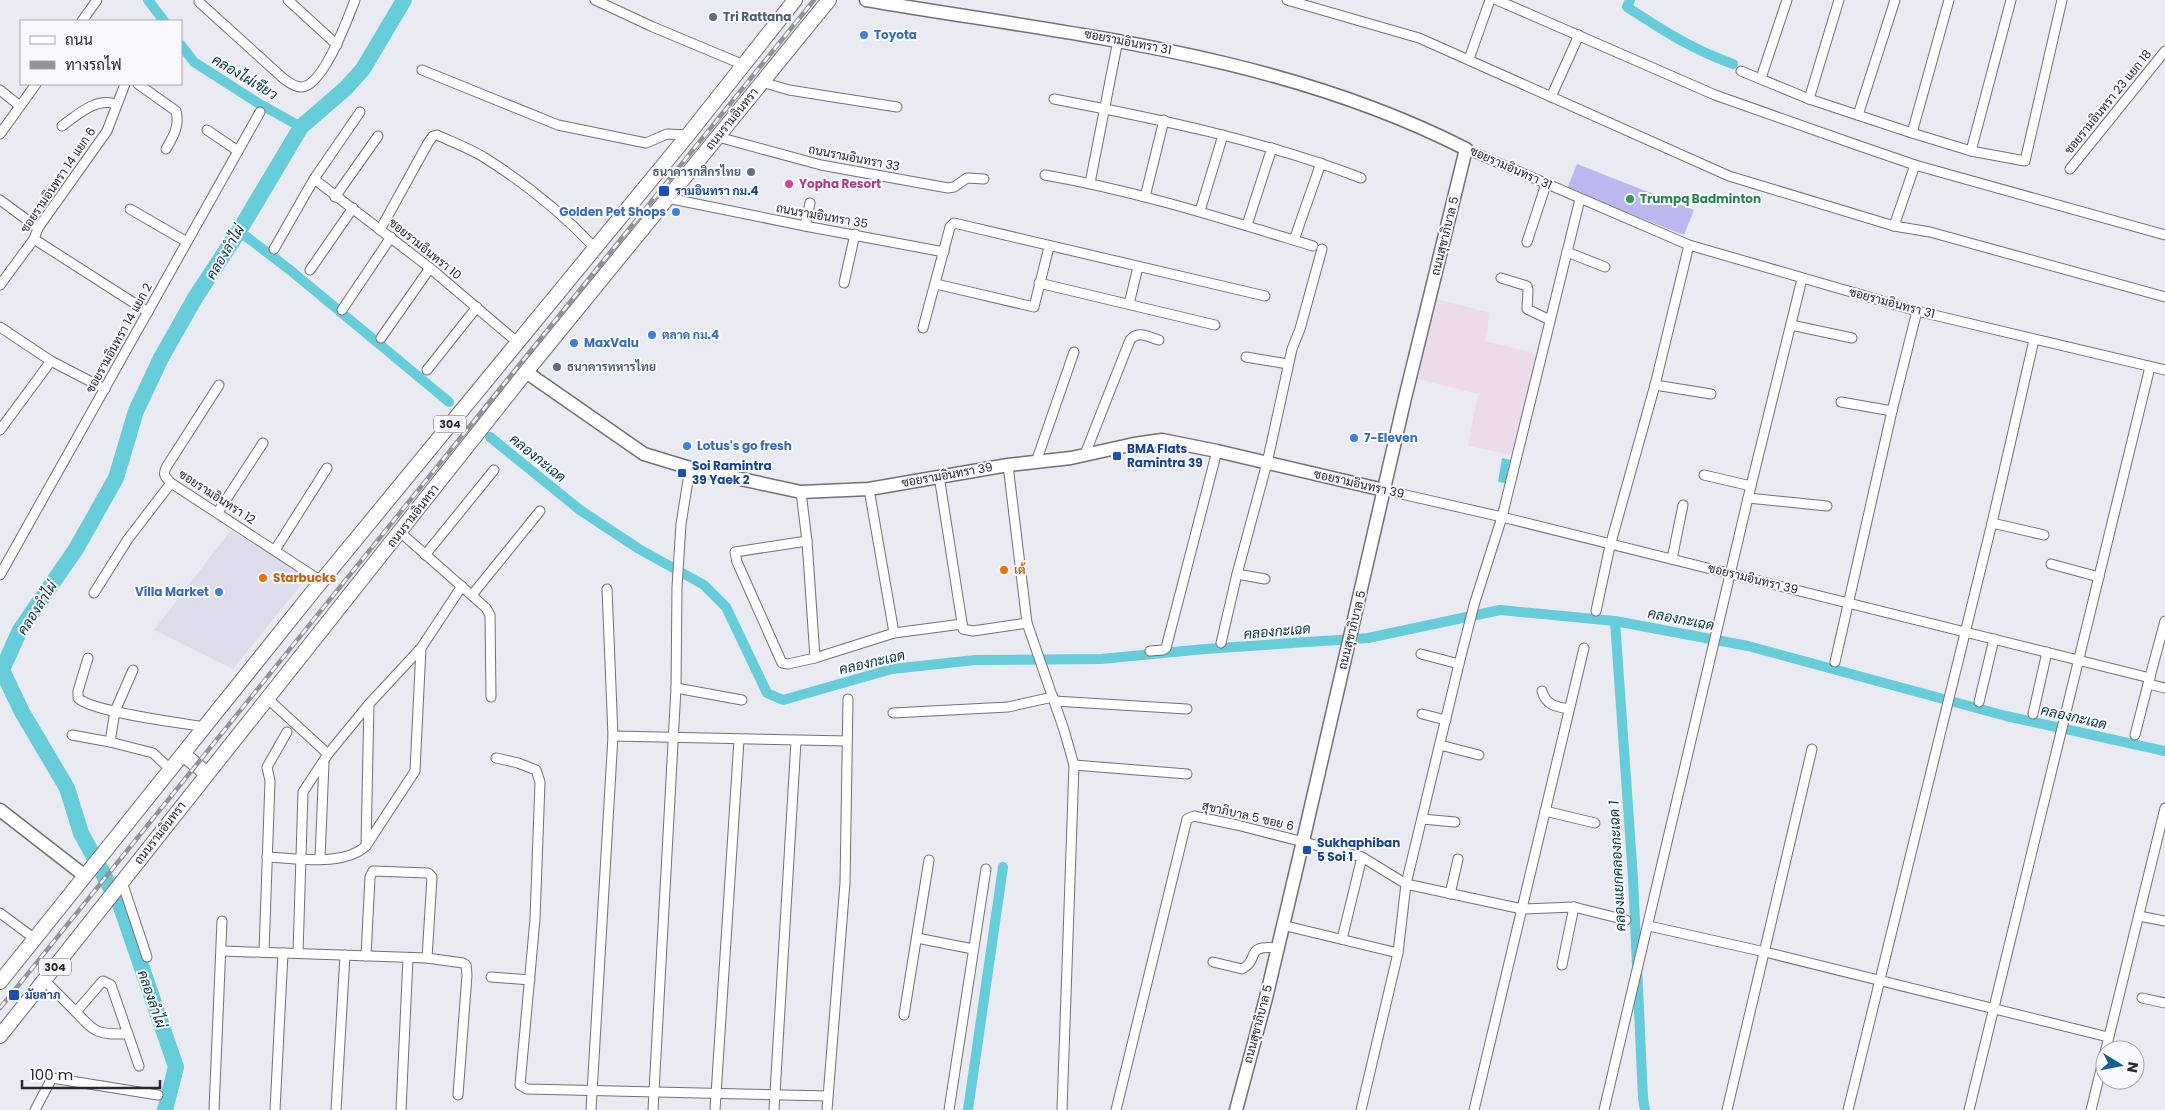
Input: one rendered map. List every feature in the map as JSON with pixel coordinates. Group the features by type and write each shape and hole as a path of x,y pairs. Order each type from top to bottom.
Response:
{"main road":[{"name":"ถนนรามอินทรา","path":"0,982 321,581 688,135 796,0"},
{"name":"ถนนรามอินทรา","path":"0,1036 526,372 829,0"},
{"path":"183,754 207,774"}],"street":[{"path":"83,20 98,0"},
{"path":"288,0 337,45"},
{"path":"199,2 284,79 293,85 302,87 309,84 318,75 337,45 355,0"},
{"path":"595,0 653,27 744,65"},
{"name":"ซอยรามอินทรา 31","path":"866,0 1118,40 1195,55 1334,93 1369,105 1580,199 1689,245 1802,279 1917,310 2034,340 2165,370"},
{"path":"1287,0 1419,38 1728,176 1894,226 1930,232 2165,297"},
{"path":"1469,59 1490,0"},
{"path":"1497,0 1715,95 1915,165 2165,234"},
{"path":"1761,78 1787,0"},
{"path":"1809,99 1839,0"},
{"path":"1858,115 1895,0"},
{"path":"1912,133 1949,0"},
{"path":"1971,151 2011,0"},
{"path":"1741,71 1809,99 1912,133 1971,151 2025,161 2062,0"},
{"path":"1551,97 1578,35"},
{"path":"1090,183 1118,40"},
{"name":"ซอยรามอินทรา 23 แยก 18","path":"2070,168 2165,51"},
{"path":"422,70 558,125 646,143 666,134 688,135"},
{"path":"762,82 789,90 898,107"},
{"path":"0,134 35,85"},
{"name":"ซอยรามอินทรา 14 แยก 6","path":"0,285 34,239 38,228 107,131 125,85"},
{"path":"139,85 176,110 177,125 166,150"},
{"path":"0,90 20,106"},
{"path":"1054,99 1164,120 1224,135 1321,162 1362,178"},
{"path":"62,126 97,104 109,102 116,104"},
{"name":"ซอยรามอินทรา 14 แยก 2","path":"0,575 260,112"},
{"path":"274,248 314,179 360,112"},
{"path":"1145,197 1164,120"},
{"path":"207,130 238,151"},
{"path":"380,230 428,143 436,135 484,157 550,205 594,247"},
{"path":"1200,211 1224,135"},
{"path":"335,196 378,136"},
{"name":"ถนนรามอินทรา 33","path":"718,137 821,165 948,188 954,187 967,178 984,179"},
{"path":"1247,224 1272,148"},
{"name":"ถนนสุขาภิบาล 5","path":"1236,1110 1266,998 1282,925 1304,841 1344,659 1466,149"},
{"path":"1294,240 1321,162"},
{"path":"1894,226 1915,165"},
{"path":"1045,175 1090,183 1200,211 1313,246"},
{"name":"ซอยรามอินทรา 10","path":"314,179 430,268 517,342"},
{"path":"1527,242 1546,184"},
{"name":"ถนนรามอินทรา 35","path":"667,198 944,252"},
{"path":"1361,1110 1398,953 1406,884 1474,604 1502,518 1580,199"},
{"path":"0,200 38,228"},
{"path":"805,226 810,203"},
{"path":"310,270 353,208"},
{"path":"130,209 187,242"},
{"path":"923,328 950,227 954,223 1049,247 1265,296"},
{"path":"844,283 855,234"},
{"path":"342,310 391,237"},
{"path":"34,239 148,312"},
{"path":"1596,611 1610,546 1655,385 1689,245"},
{"path":"936,284 1034,307 1049,247"},
{"path":"1222,643 1237,574 1267,463 1288,364 1322,249"},
{"path":"1567,252 1605,267"},
{"path":"1129,304 1138,267"},
{"path":"381,338 430,268"},
{"path":"1501,278 1527,286 1527,309 1550,320"},
{"path":"1604,1110 1649,926 1748,498 1802,279"},
{"path":"1039,283 1215,325"},
{"path":"427,370 477,307"},
{"path":"1835,662 1917,310"},
{"path":"1791,325 1852,338"},
{"path":"0,327 50,361 105,389"},
{"path":"1085,454 1130,340 1139,334 1159,340"},
{"path":"1848,1110 1944,712 1992,524 2034,340"},
{"path":"1036,462 1074,352"},
{"path":"1246,357 1288,364"},
{"path":"0,430 50,361"},
{"path":"1969,1110 2150,367"},
{"name":"ซอยรามอินทรา 39","path":"526,372 644,454 690,468 801,492 869,489 1162,440 1217,450 1502,518 1610,546 1672,559 2079,660 2149,681 2165,688"},
{"name":"ซอยรามอินทรา 12","path":"219,385 164,471 165,476 171,483 321,581"},
{"path":"1655,385 1710,394"},
{"path":"1841,402 1892,411"},
{"path":"218,512 264,442"},
{"path":"1150,651 1166,648 1217,450"},
{"path":"1008,465 1028,623 1074,765 1062,1110"},
{"path":"276,550 327,468"},
{"path":"653,1110 676,688 677,587 681,524 690,468"},
{"path":"425,555 494,470"},
{"path":"1704,475 1751,486"},
{"path":"939,476 962,629 973,631 1028,623"},
{"path":"94,593 128,539 171,483"},
{"path":"869,489 894,633"},
{"path":"801,492 815,658"},
{"path":"1748,498 1828,506"},
{"path":"1672,559 1683,505"},
{"path":"472,596 540,511"},
{"path":"1992,524 2044,535"},
{"path":"400,532 486,608 490,615 491,697"},
{"path":"806,540 735,552 737,562 780,660 788,664 815,658 894,633 962,624"},
{"path":"2051,564 2099,577"},
{"path":"1237,574 1265,580"},
{"path":"298,953 303,792 369,704 421,648 462,586"},
{"path":"591,1110 613,736 607,589"},
{"path":"2135,735 2165,621"},
{"path":"1980,702 1994,639"},
{"path":"267,857 342,859 358,853 366,846 414,771 421,648"},
{"path":"1474,1110 1584,648"},
{"path":"2033,714 2047,652"},
{"path":"1421,654 1459,664"},
{"path":"88,658 78,691 78,698 82,702 115,711 206,727"},
{"path":"110,742 115,711 133,670"},
{"path":"676,688 742,700"},
{"path":"1542,691 1544,698 1550,704 1569,709"},
{"path":"268,698 326,759 320,858"},
{"path":"827,1110 845,883 848,699"},
{"path":"893,713 1008,708 1054,699 1187,709"},
{"path":"366,846 369,704"},
{"path":"1422,714 1446,720"},
{"path":"264,952 270,780 267,767 287,732"},
{"path":"72,736 110,742 153,753 171,770"},
{"path":"613,736 673,739 847,741"},
{"path":"716,1110 739,740"},
{"path":"774,1110 796,741"},
{"path":"1440,745 1479,755"},
{"path":"1727,1110 1812,748"},
{"path":"496,758 530,767 536,770 539,775 535,919 520,1085 527,1089 828,1096"},
{"path":"1074,765 1187,774"},
{"path":"2091,1110 2165,808"},
{"path":"0,810 89,871"},
{"path":"1545,811 1595,823"},
{"name":"สุขาภิบาล 5 ซอย 6","path":"1116,1110 1187,818 1194,816 1304,841 1362,858 1406,884 1522,909 1574,907 1626,920"},
{"path":"1422,819 1455,822"},
{"path":"1342,939 1362,858"},
{"path":"1450,894 1458,859"},
{"path":"904,1015 929,860"},
{"path":"949,1110 986,869"},
{"path":"366,956 370,877 373,872 428,873 432,877 427,958"},
{"path":"117,889 147,957"},
{"path":"1562,965 1574,907"},
{"path":"0,913 35,939"},
{"path":"2139,916 2165,921"},
{"path":"214,1110 222,921"},
{"path":"1282,925 1398,953"},
{"path":"1649,926 1765,952 2108,1037"},
{"path":"917,938 973,949"},
{"path":"1213,962 1242,969 1248,964 1257,948 1261,946 1277,948"},
{"path":"222,951 427,958 463,963 467,969 458,1095"},
{"path":"276,1110 283,953"},
{"path":"336,1110 345,955"},
{"path":"401,1110 408,958"},
{"path":"491,977 530,980"},
{"path":"44,980 92,1030 128,1034"},
{"path":"76,1012 100,984 104,981 108,982 111,985 139,1066"},
{"path":"2142,998 2165,1003"},
{"path":"35,1110 52,1078 158,1095"}],"shaded area":[{"name":"Trumpq Badminton","path":"1577,164 1694,210 1684,235 1567,189"},
{"path":"1437,299 1490,313 1485,341 1536,353 1513,455 1468,446 1478,394 1418,379"},
{"path":"1502,458 1510,460 1505,483 1498,482"},
{"path":"231,530 307,577 233,669 154,630"}],"waterway":[{"name":"คลองไผ่เขียว","path":"148,0 163,20"},
{"name":"คลองลำไผ่","path":"165,1110 176,1067 121,907 81,833 67,788 22,712 2,670 20,630 76,549 116,478 136,411 161,358 195,298 239,231 301,127 346,88 363,69 404,0"},
{"path":"1630,0 1627,7 1653,24 1691,46 1733,64"},
{"name":"คลองไผ่เขียว","path":"182,46 194,62 258,103 301,127"},
{"name":"คลองกะเฉด","path":"239,231 290,270 449,402"},
{"name":"คลองกะเฉด","path":"490,437 580,510 639,549 704,585 726,607 767,693 783,700 892,669 975,660 1101,659 1205,649 1368,638 1500,610 1615,621 1748,646 2006,716 2165,751"},
{"name":"คลองแยกคลองกะเฉด 1","path":"1615,621 1633,878 1645,1110"},
{"path":"968,1110 1003,867"}],"railway":[{"path":"0,1008 814,0"}],"place":[{"name":"Tri Rattana","path":"713,17"},
{"name":"Toyota","path":"864,35"},
{"name":"ธนาคารกสิกรไทย","path":"751,172"},
{"name":"Yopha Resort","path":"789,184"},
{"name":"รามอินทรา กม.4","path":"664,191"},
{"name":"Trumpq Badminton","path":"1630,199"},
{"name":"Golden Pet Shops","path":"676,212"},
{"name":"ตลาด กม.4","path":"652,335"},
{"name":"MaxValu","path":"574,343"},
{"name":"ธนาคารทหารไทย","path":"557,367"},
{"name":"7-Eleven","path":"1354,438"},
{"name":"Lotus's go fresh","path":"687,446"},
{"name":"BMA Flats Ramintra 39","path":"1117,456"},
{"name":"Soi Ramintra 39 Yaek 2","path":"682,473"},
{"name":"เต้","path":"1004,570"},
{"name":"Starbucks","path":"263,578"},
{"name":"Villa Market","path":"219,592"},
{"name":"Sukhaphiban 5 Soi 1","path":"1307,850"},
{"name":"มัยลาภ","path":"14,995"}]}
